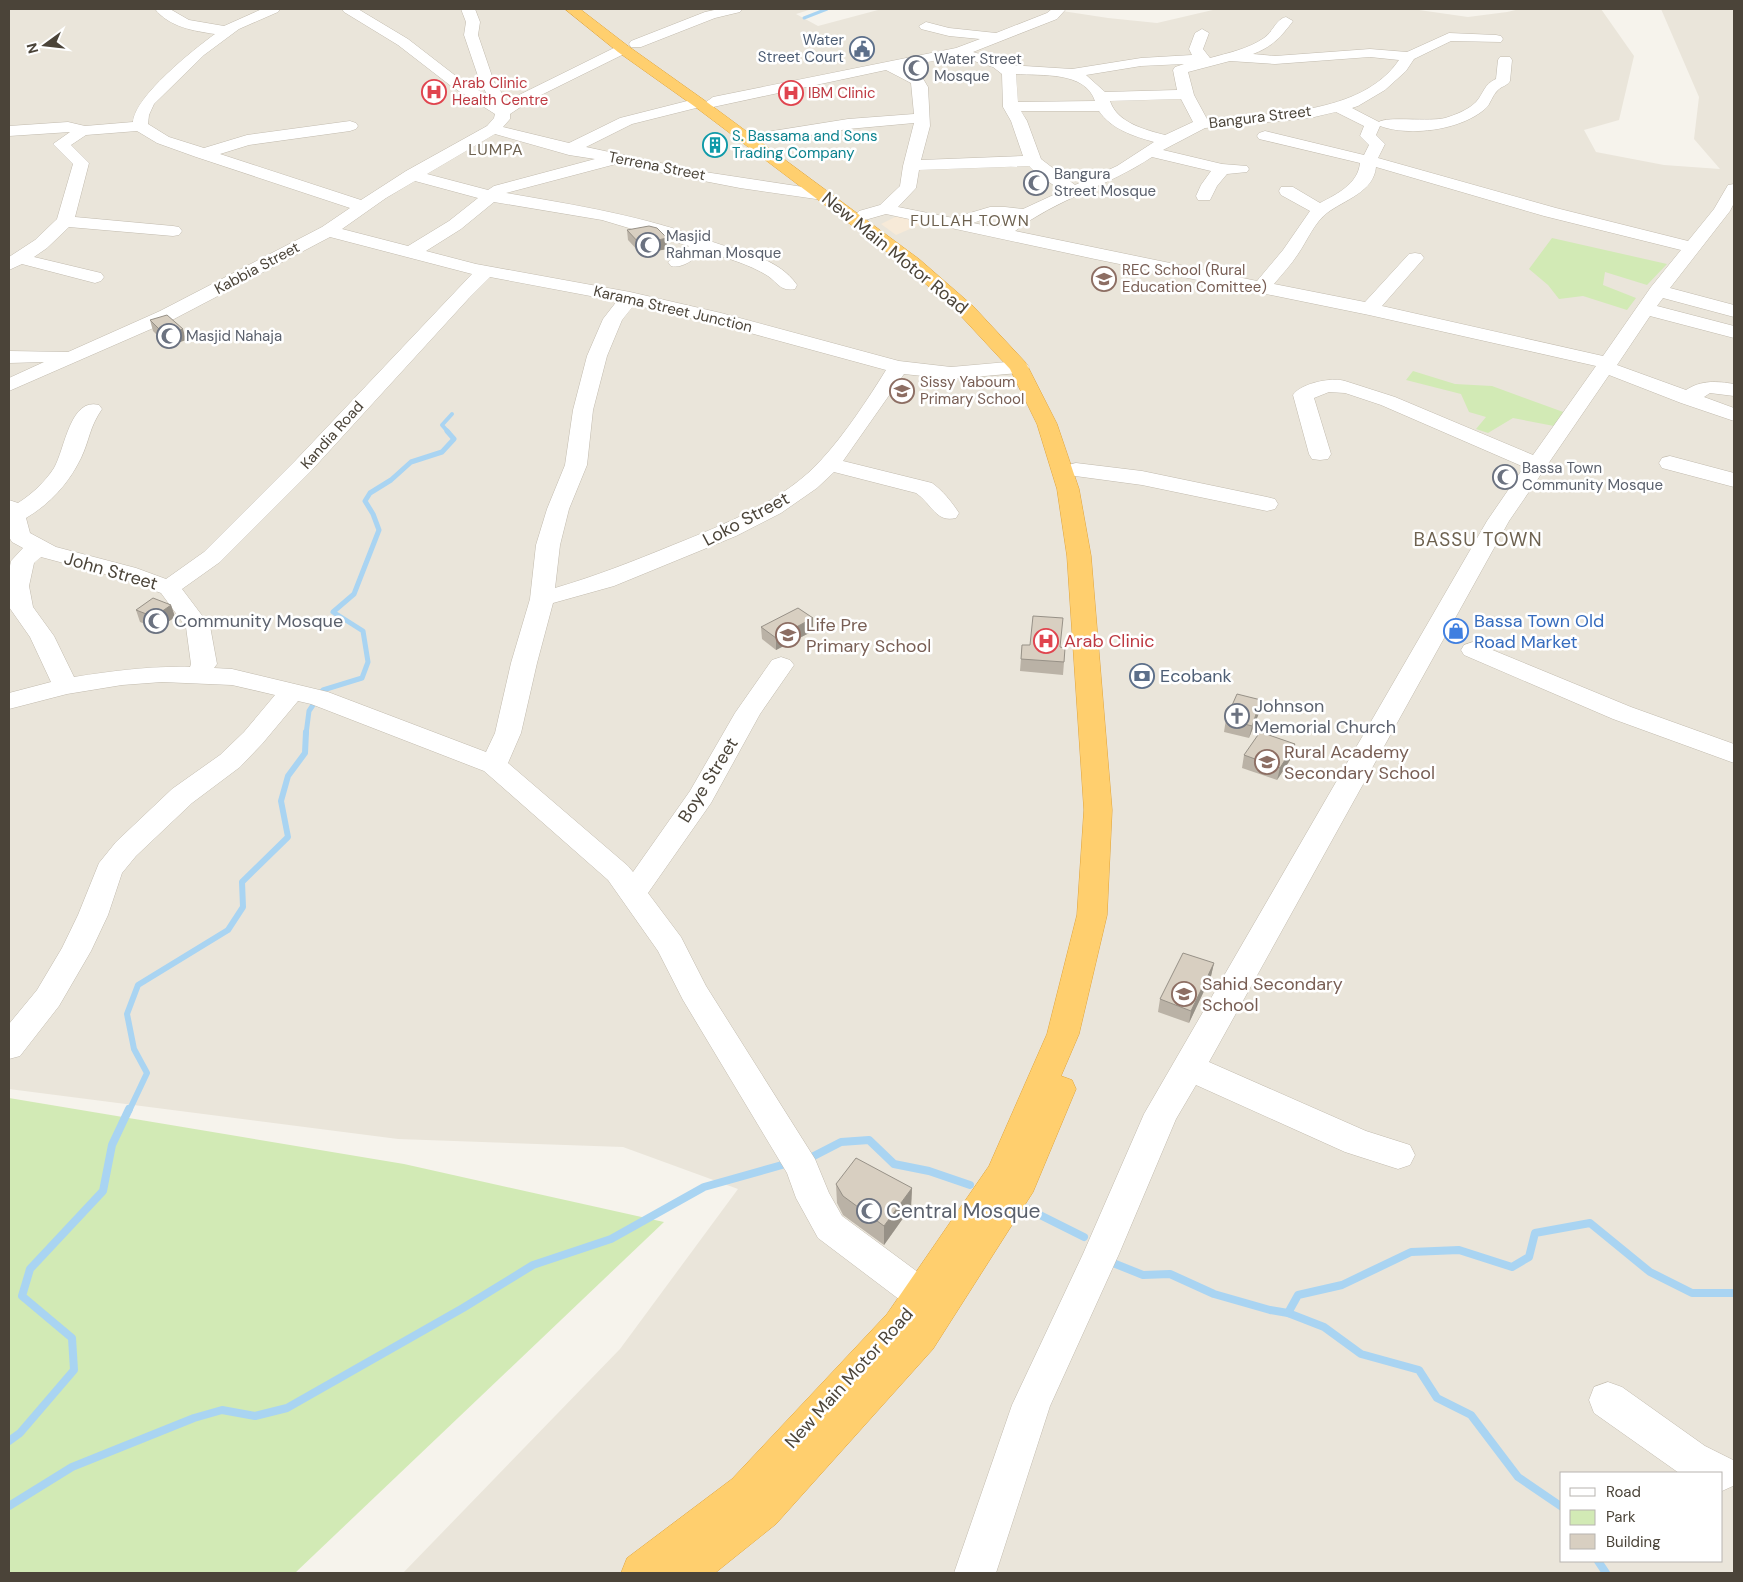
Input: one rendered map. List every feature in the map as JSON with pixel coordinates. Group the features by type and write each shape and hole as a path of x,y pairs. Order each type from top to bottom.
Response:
{"highway":[{"name":"New Main Motor Road","path":"572,9 630,47 706,102 875,212 976,307 1032,366 1060,424 1082,488 1094,566 1116,812 1108,918 1081,1039 1021,1182 920,1337 762,1510 683,1573"},
{"name":"New Main Motor Road","path":"588,9 630,47"},
{"name":"New Main Motor Road","path":"642,1573 746,1493 900,1326 1003,1174 1063,1034 1092,915 1098,810 1080,556 1065,480 1047,424 1019,367 960,304 912,263 823,195 757,148 706,102"}],"street":[{"path":"162,9 175,20 227,31"},
{"path":"140,126 141,115 148,102 199,52 227,31 273,9"},
{"path":"349,9 403,42 456,83 499,109"},
{"path":"468,9 473,22 471,35 488,82 496,96 502,119 493,129"},
{"path":"499,109 630,47 710,15 735,9"},
{"path":"569,150 626,121 706,102 959,52 1052,16 1059,9"},
{"path":"1229,57 1271,40 1279,33 1286,21"},
{"path":"926,26 962,34 998,36"},
{"path":"1202,33 1196,49 1203,61"},
{"path":"959,52 1005,68 1072,73 1141,62 1203,61 1229,57 1274,60 1370,53 1409,56 1449,37 1496,38"},
{"name":"Bangura Street","path":"1002,233 1025,215 1123,169 1167,140 1202,124 1310,113 1353,103 1380,87 1401,68 1409,56"},
{"path":"1337,106 1376,128 1429,127 1450,122 1467,115 1482,104 1493,86 1503,81 1505,60"},
{"path":"1162,61 1180,70 1203,61"},
{"path":"875,212 908,188 916,143 922,126 920,87 917,80 888,65"},
{"path":"1005,68 1009,74 1011,107 1020,121 1033,161 1053,179 1073,192"},
{"path":"1180,70 1186,95 1202,124"},
{"path":"1072,73 1089,84 1111,116 1135,131 1167,140"},
{"path":"1011,107 1102,101 1124,97 1166,94 1186,95"},
{"path":"1365,96 1382,102"},
{"path":"1308,147 1376,128 1402,115 1397,110"},
{"path":"760,138 848,124 922,118"},
{"path":"13,261 41,244 65,221 81,163 44,145 82,130 140,126 163,140 362,206"},
{"path":"202,154 247,140 350,126"},
{"path":"9,130 68,127 82,130"},
{"path":"1262,287 1291,252 1300,236 1320,210 1347,195 1367,174 1368,162 1377,144 1376,128"},
{"name":"Terrena Street","path":"493,129 569,150 778,190 823,195"},
{"name":"Kabbia Street","path":"9,385 167,316 328,231 362,206 412,175 493,129"},
{"path":"1265,136 1368,162 1400,168 1550,212 1691,247"},
{"path":"1151,152 1222,169 1241,169"},
{"path":"411,252 455,225 500,190 616,158"},
{"path":"911,166 942,163 1033,161"},
{"path":"1204,196 1209,185 1222,169"},
{"path":"412,175 491,196 573,198"},
{"path":"555,175 573,198 603,215 749,259 775,273 788,285"},
{"path":"976,1573 1031,1405 1101,1254 1161,1114 1189,1068 1498,521 1606,365 1691,247 1720,211 1734,189"},
{"path":"1287,191 1320,210"},
{"path":"955,223 996,211 1025,215"},
{"path":"875,212 955,223 1095,254 1369,308 1606,365 1734,415"},
{"path":"65,221 174,231"},
{"name":"Karama Street Junction","path":"328,231 486,271 630,298 721,319 898,367 951,373 1019,367"},
{"path":"676,262 703,244"},
{"path":"1369,308 1415,258"},
{"path":"13,261 96,278"},
{"name":"Kandia Road","path":"169,588 212,557 303,466 462,294 486,271"},
{"path":"1658,293 1697,283"},
{"path":"1658,293 1734,311"},
{"path":"1658,293 1734,332"},
{"path":"494,765 508,733 524,663 542,599 548,545 558,509 576,465 583,410 597,356 613,319 630,298"},
{"path":"9,357 74,356"},
{"name":"Loko Street","path":"542,599 606,581 728,531 773,508 809,483 830,464 879,397 898,367"},
{"path":"1320,454 1303,395 1326,386 1338,385 1388,401 1536,465"},
{"path":"1688,398 1698,390 1711,387 1734,390"},
{"path":"11,511 30,507 57,479 70,458 86,415 92,410"},
{"path":"1670,463 1734,480"},
{"path":"830,464 924,488 934,495 948,513"},
{"path":"1076,470 1142,478 1268,504"},
{"name":"John Street","path":"11,511 20,537 38,548 128,573 169,588 198,626 204,664 198,675"},
{"path":"38,548 24,561 17,586 21,607 42,636 66,686"},
{"path":"1473,650 1622,713 1734,754"},
{"name":"Boye Street","path":"633,893 702,796 748,713 780,665"},
{"path":"9,701 66,686 152,674 232,677 291,693 319,698 494,765 618,873 633,893 670,945 694,992 803,1169 813,1198 830,1228 922,1295"},
{"path":"9,1047 48,998 76,951 109,870 126,850 182,796 230,761 253,738 291,693"},
{"path":"1189,1068 1357,1142 1398,1155"},
{"path":"1608,1400 1691,1459 1716,1472"}],"shaded area":[{"path":"9,9 812,9 796,14 818,26 878,10 908,9 1049,9 1157,23 1217,9 1412,9 1468,17 1520,9 1601,9 1634,56 1619,120 1584,130 1596,152 1664,165 1720,169 1694,139 1699,97 1661,9 1734,9 1734,1573 403,1573 620,1349 738,1189 623,1147 398,1139 9,1089"},
{"path":"899,215 923,220 919,225 896,235 881,224"}],"green space":[{"path":"1552,238 1667,264 1647,285 1605,272 1603,285 1636,298 1627,310 1583,296 1559,299 1548,285 1529,269"},
{"path":"1413,371 1455,384 1492,386 1566,413 1554,426 1513,418 1488,433 1476,429 1486,417 1469,412 1461,394 1406,380"},
{"path":"9,1098 404,1164 664,1222 295,1573 9,1573"}],"building":[{"path":"649,226 657,228 667,238 640,244 627,230"},
{"path":"167,315 183,329 165,335 150,320"},
{"path":"153,598 171,605 154,617 136,610"},
{"path":"798,608 813,618 776,638 761,627"},
{"path":"1033,616 1063,618 1060,647 1065,648 1064,662 1021,659 1022,645 1030,645"},
{"path":"1237,694 1261,700 1252,726 1226,719"},
{"path":"1260,732 1295,744 1280,768 1244,755"},
{"name":"Sahid Secondary School","path":"1183,953 1214,963 1191,1011 1160,999"},
{"path":"856,1158 912,1188 884,1226 843,1196 836,1184"}],"waterway":[{"path":"804,18 827,9"},
{"path":"449,433 442,425 452,414"},
{"path":"306,734 309,711 323,690 362,678 368,662 363,631 333,612 354,594 379,530 373,514 365,501 370,493 391,480 411,462 442,452 454,439 447,431"},
{"path":"129,1111 147,1073 134,1049 127,1014 138,985 228,930 243,907 242,882 288,837 281,801 288,776 305,753 306,732"},
{"path":"9,1441 20,1433 74,1370 72,1338 22,1296 30,1269 103,1191 112,1145 129,1109"},
{"path":"808,1159 841,1142 869,1140 894,1164 929,1171 970,1185"},
{"path":"9,1506 72,1467 194,1418 222,1410 255,1416 287,1408 463,1308 533,1265 611,1239 704,1187 782,1165"},
{"path":"1022,1206 1084,1237"},
{"path":"1288,1313 1298,1295 1342,1285 1411,1252 1459,1250 1512,1267 1529,1257 1535,1233 1590,1223 1650,1272 1692,1293 1734,1293"},
{"path":"1108,1261 1143,1275 1170,1274 1214,1294 1270,1310 1288,1313"},
{"path":"1288,1313 1324,1327 1361,1354 1419,1370 1437,1398 1471,1415 1518,1477 1560,1506"},
{"path":"1599,1562 1606,1573"}],"place":[{"name":"Water Street Court","path":"862,49"},
{"name":"Water Street Mosque","path":"916,68"},
{"name":"Arab Clinic Health Centre","path":"434,92"},
{"name":"IBM Clinic","path":"791,93"},
{"name":"S. Bassama and Sons Trading Company","path":"715,145"},
{"name":"Bangura Street Mosque","path":"1036,183"},
{"name":"Masjid Rahman Mosque","path":"648,245"},
{"name":"REC School (Rural Education Comittee)","path":"1104,279"},
{"name":"Masjid Nahaja","path":"169,336"},
{"name":"Sissy Yaboum Primary School","path":"902,391"},
{"name":"Bassa Town Community Mosque","path":"1505,477"},
{"name":"Community Mosque","path":"156,621"},
{"name":"Bassa Town Old Road Market","path":"1456,631"},
{"name":"Life Pre Primary School","path":"788,635"},
{"name":"Arab Clinic","path":"1046,641"},
{"name":"Ecobank","path":"1142,676"},
{"name":"Johnson Memorial Church","path":"1237,716"},
{"name":"Rural Academy Secondary School","path":"1267,762"},
{"name":"Sahid Secondary School","path":"1184,994"},
{"name":"Central Mosque","path":"869,1211"}],"district":[{"name":"LUMPA","path":"496,149"},
{"name":"FULLAH TOWN","path":"970,220"},
{"name":"BASSU TOWN","path":"1478,539"}]}
